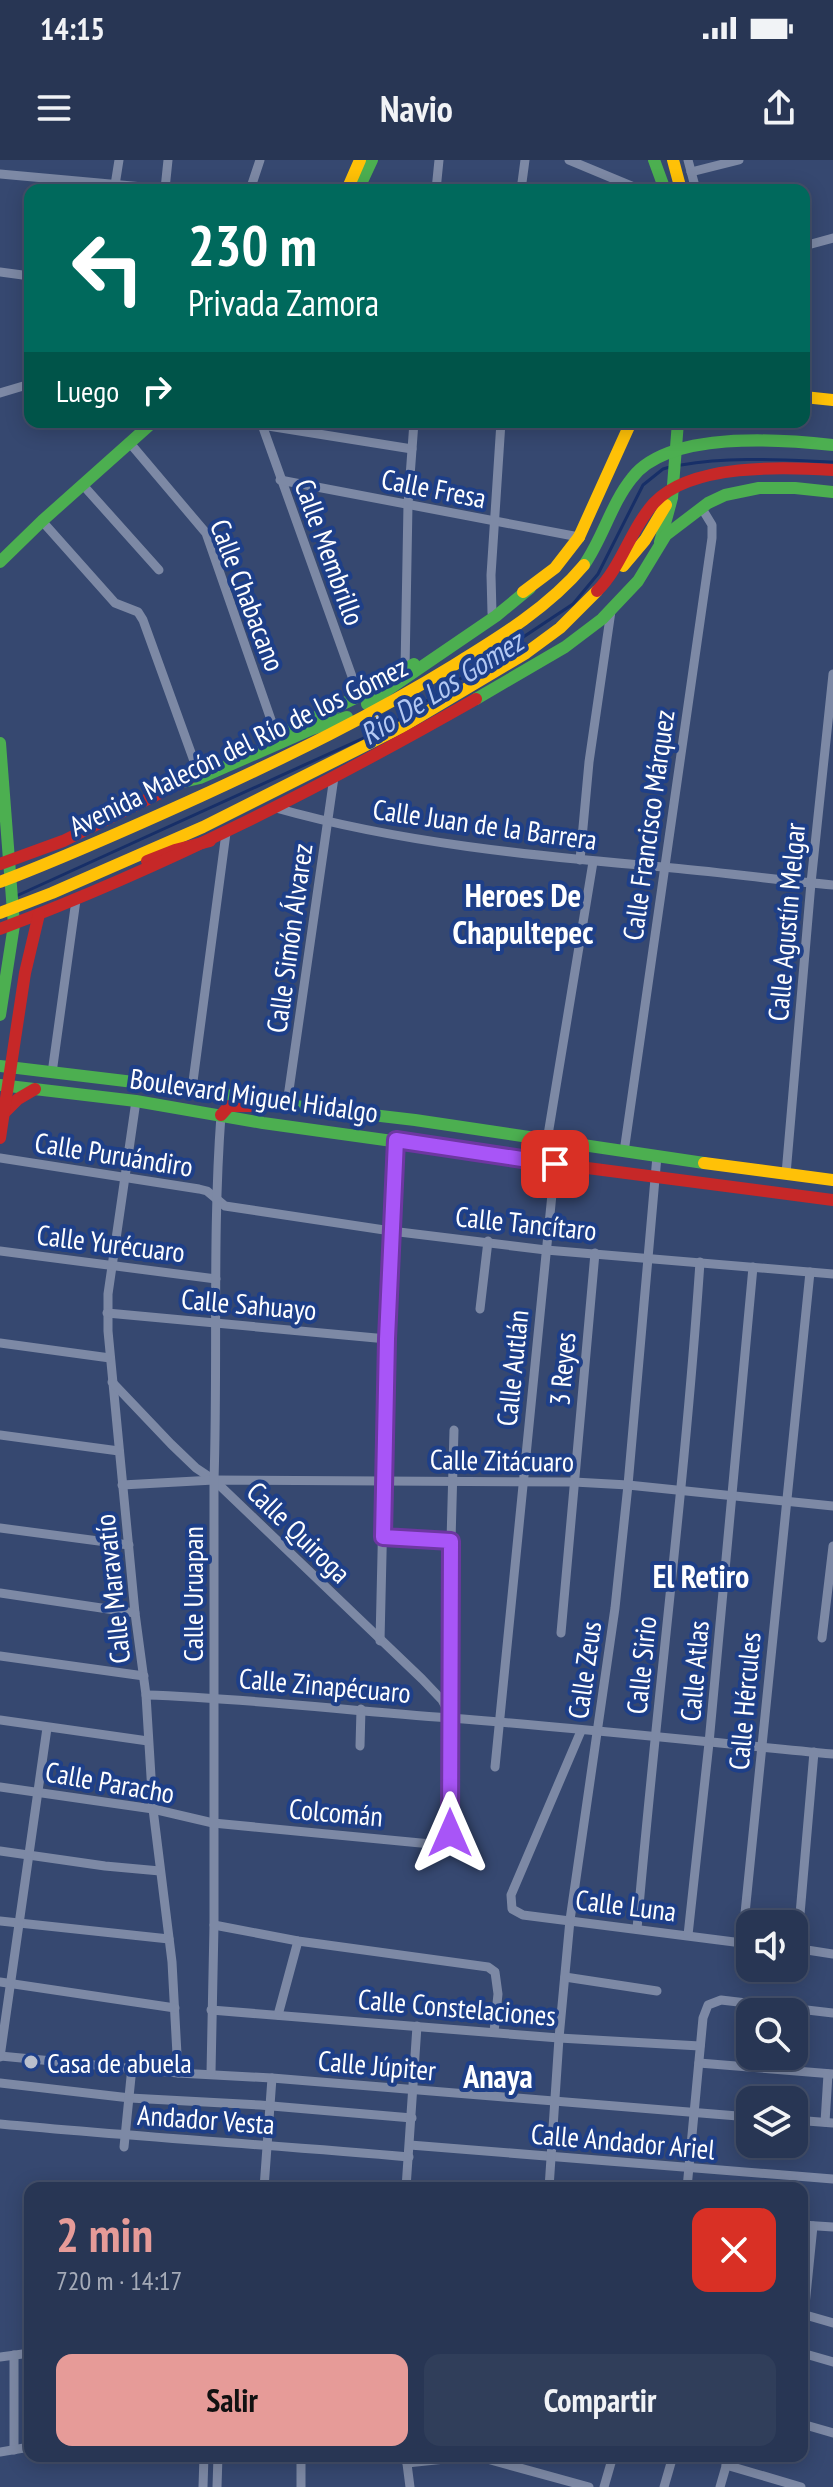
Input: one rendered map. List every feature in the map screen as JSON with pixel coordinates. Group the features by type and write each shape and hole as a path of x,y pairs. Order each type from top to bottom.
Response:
{"main road":[{"path":"350,184 360,160"},
{"path":"361,184 372,160"},
{"path":"651,160 655,184"},
{"path":"651,160 661,184"},
{"path":"673,160 678,184"},
{"path":"810,398 833,400"},
{"path":"0,562 146,428"},
{"name":"Avenida Malecón del Río de los Gómez","path":"5,864 63,841 198,772 361,702 530,588 551,573 571,551 628,428"},
{"path":"0,929 76,900 276,808 565,647 594,627 635,585 660,542 672,497 677,428"},
{"name":"Avenida Malecón del Río de los Gómez","path":"0,882 113,837 322,738 480,648 525,618 563,587 587,562 624,490 647,461 661,454 701,446 833,442"},
{"name":"Avenida Malecón del Río de los Gómez","path":"0,913 203,827 400,728 537,645 577,613 611,577 644,517 655,502 671,490 710,475 749,469 833,470"},
{"path":"660,542 701,507 725,495 756,487 833,492"},
{"path":"611,577 636,552 672,497"},
{"path":"113,837 129,822 303,740 496,616 530,588"},
{"path":"183,782 200,778 312,729 385,704"},
{"path":"0,743 5,864 14,922 0,1015"},
{"path":"81,879 128,868 210,841"},
{"path":"0,1138 5,1067 14,1045 29,947 39,914"},
{"path":"11,943 20,941 29,947"},
{"path":"14,1045 35,1071"},
{"name":"Boulevard Miguel Hidalgo","path":"5,1067 192,1089 833,1180"},
{"name":"Boulevard Miguel Hidalgo","path":"4,1086 136,1101 263,1123 833,1200"},
{"path":"3,1114 18,1099 37,1089"},
{"path":"221,1115 229,1106 282,1104"}],"street":[{"path":"115,184 119,160"},
{"path":"166,184 168,160"},
{"path":"252,184 260,160"},
{"path":"437,184 439,160"},
{"path":"522,184 525,160"},
{"path":"569,160 627,184"},
{"path":"688,160 694,184"},
{"path":"691,172 739,160"},
{"path":"0,174 105,184"},
{"path":"810,244 833,238"},
{"path":"0,272 24,275"},
{"path":"0,393 24,386"},
{"name":"Calle Membrillo","path":"262,428 361,702"},
{"path":"285,428 412,449"},
{"path":"405,670 408,504 414,428"},
{"path":"492,613 491,575 501,428"},
{"name":"Calle Chabacano","path":"129,442 206,533 277,737"},
{"name":"Calle Fresa","path":"280,480 579,537"},
{"path":"82,484 159,570"},
{"name":"Calle Francisco Márquez","path":"624,1152 712,538 710,519 701,507"},
{"path":"42,521 108,597 122,608 138,612 143,620 198,772"},
{"path":"580,860 589,762 611,611"},
{"name":"Calle Agustín Melgar","path":"786,1174 833,674"},
{"name":"Calle Simón Álvarez","path":"282,1104 334,777"},
{"name":"Calle Juan de la Barrera","path":"276,808 369,831 593,862 833,885"},
{"path":"192,1089 226,833"},
{"path":"547,1141 593,862"},
{"path":"52,1073 76,900"},
{"name":"Calle Maravatío","path":"136,1101 107,1313 135,1613 146,1695 153,1809 169,1939 178,2073"},
{"name":"Calle Uruapan","path":"211,2073 215,1323 221,1115"},
{"path":"380,1641 387,1339 396,1140"},
{"name":"Calle Zeus","path":"549,2182 570,1920 598,1732 628,1485 657,1156"},
{"name":"Calle Puruándiro","path":"0,1158 207,1191 218,1200"},
{"name":"Calle Autlán","path":"495,1767 555,1164"},
{"name":"Calle Tancítaro","path":"218,1200 225,1206 546,1250 833,1274"},
{"path":"480,1309 488,1241"},
{"name":"Calle Yurécuaro","path":"0,1251 216,1279"},
{"name":"3 Reyes","path":"561,1633 595,1253"},
{"name":"Calle Sirio","path":"637,1929 700,1262"},
{"name":"Calle Atlas","path":"688,1935 753,1267"},
{"name":"Calle Hércules","path":"749,1910 785,1501 810,1272"},
{"name":"Calle Sahuayo","path":"107,1313 387,1339"},
{"path":"0,1343 110,1358"},
{"name":"Calle Quiroga","path":"112,1382 180,1452 214,1480 434,1691 446,1705 451,1718"},
{"path":"451,1718 454,1430"},
{"path":"0,1435 119,1451"},
{"name":"Calle Zitácuaro","path":"122,1485 214,1480 574,1482 833,1506"},
{"path":"0,1528 129,1545"},
{"path":"383,1537 451,1541"},
{"path":"822,1638 833,1546"},
{"path":"0,1593 135,1613"},
{"path":"0,1656 144,1676"},
{"name":"Calle Zinapécuaro","path":"146,1695 361,1709 833,1754"},
{"path":"360,1746 361,1709"},
{"name":"Colcomán","path":"213,1823 431,1844 443,1842 450,1833 451,1718"},
{"path":"0,1720 148,1741"},
{"path":"0,2056 5,1983 19,1924 47,1728"},
{"name":"Calle Luna","path":"581,1731 511,1895 512,1909 517,1913 736,1942"},
{"path":"799,1910 814,1752"},
{"name":"Calle Paracho","path":"0,1787 153,1809 213,1823"},
{"path":"0,1851 160,1871"},
{"path":"0,1921 169,1939"},
{"path":"214,1925 298,1941 488,1967 497,1976 494,2032"},
{"path":"278,2015 298,1941"},
{"path":"808,1950 833,1954"},
{"path":"565,1977 657,1991"},
{"path":"5,1983 175,2008"},
{"path":"688,2182 705,2011 712,2003 721,2000 833,2013"},
{"name":"Calle Constelaciones","path":"211,2010 700,2046"},
{"path":"407,2182 417,2026"},
{"name":"Calle Júpiter","path":"0,2056 178,2073 211,2073 736,2116"},
{"path":"699,2063 831,2074 829,2123 808,2121"},
{"path":"124,2147 132,2067"},
{"path":"265,2182 272,2078"},
{"path":"0,2083 130,2098 412,2118"},
{"name":"Andador Vesta","path":"0,2124 409,2157"},
{"name":"Calle Andador Ariel","path":"410,2145 833,2179"},
{"path":"808,2225 833,2227"},
{"path":"808,2316 833,2323"},
{"path":"0,2357 24,2354"},
{"path":"14,2355 14,2450"},
{"path":"808,2355 833,2362"},
{"path":"808,2426 833,2433"},
{"path":"0,2452 24,2448"},
{"path":"203,2487 204,2462"},
{"path":"217,2487 218,2462"},
{"path":"301,2462 301,2487"},
{"path":"406,2462 410,2487"},
{"path":"507,2462 589,2487"},
{"path":"604,2487 611,2462"},
{"path":"664,2487 671,2462"},
{"path":"720,2487 727,2462"},
{"path":"730,2462 801,2487"}],"waterway":[{"name":"Rio De Los Gomez","path":"681,465 738,460 833,462"},
{"name":"Rio De Los Gomez","path":"392,724 573,604 598,574 643,485 670,467"},
{"name":"Rio De Los Gomez","path":"14,897 379,731"}],"traffic: fast":[{"path":"361,184 372,160"},
{"path":"654,160 663,184"},
{"path":"0,562 146,428"},
{"path":"660,542 672,498 678,428"},
{"path":"584,565 632,478 649,463 671,452 697,445 755,440 833,445"},
{"path":"476,699 565,647 602,619 638,581 666,535 708,503 725,495 759,488 833,492"},
{"path":"367,704 496,616 530,588"},
{"path":"264,743 359,696 414,664"},
{"path":"183,782 200,778 347,717"},
{"path":"0,743 14,925 0,1015"},
{"path":"0,1066 192,1089 278,1104 415,1120 704,1163"},
{"path":"0,1085 136,1101 263,1123 572,1166"}],"traffic: slow":[{"path":"350,184 360,160"},
{"path":"673,160 679,184"},
{"path":"810,398 833,400"},
{"path":"579,537 628,428"},
{"path":"623,566 645,540 666,505"},
{"path":"523,592 555,568 579,537"},
{"path":"0,882 201,796 393,701 524,620 556,594 584,565"},
{"path":"0,913 203,827 400,728 526,653 560,628 597,591"},
{"path":"704,1163 833,1180"}],"traffic: jam":[{"path":"597,591 613,570 638,525 654,503 670,490 714,474 739,470 833,470"},
{"path":"0,929 183,852 360,763 476,699"},
{"path":"0,864 63,841 190,778"},
{"path":"147,861 210,841"},
{"path":"0,1138 25,973 39,914"},
{"path":"3,1114 18,1099 35,1089"},
{"path":"221,1115 229,1106 257,1106"},
{"path":"572,1166 833,1200"}],"place":[{"name":"Casa de abuela","path":"31,2062"}],"district":[{"name":"Heroes De Chapultepec","path":"523,914"},
{"name":"El Retiro","path":"701,1576"},
{"name":"Anaya","path":"498,2076"}],"route":[{"path":"450,1833 451,1541 383,1537 387,1339 396,1140 555,1164"}]}
